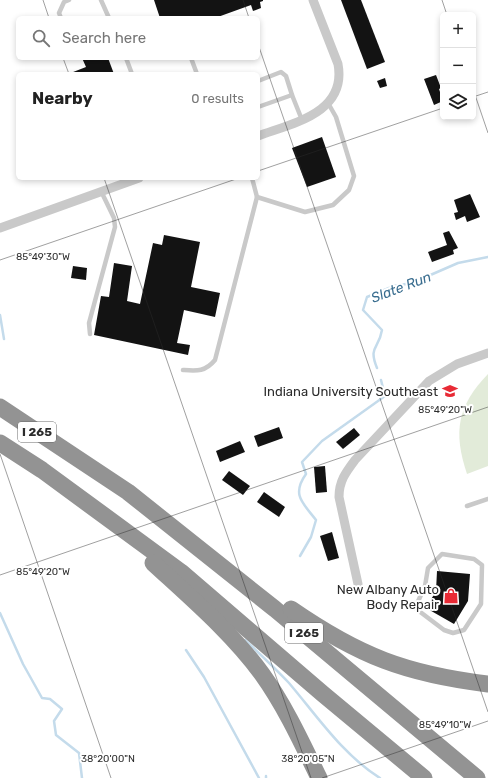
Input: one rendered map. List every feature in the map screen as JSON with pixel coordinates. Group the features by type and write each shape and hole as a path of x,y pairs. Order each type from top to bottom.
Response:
{"highway":[{"name":"I 265","path":"0,407 75,455 128,492 177,530 275,609 477,778"},
{"name":"I 265","path":"0,443 42,470 181,572 322,694 424,778"},
{"path":"92,506 185,593 247,656 266,680 286,713 319,778"},
{"path":"177,530 312,624 358,651 407,669 451,679 488,684"}],"street":[{"path":"260,135 302,120 328,103 336,92 340,74 338,64 313,0"},
{"path":"0,228 133,180"},
{"path":"358,584 340,502 339,489 345,474 355,460 429,381 457,364 488,353"}],"lane":[{"path":"60,16 59,13 64,2 69,0"},
{"path":"101,0 108,16"},
{"path":"127,60 131,72"},
{"path":"192,60 196,72"},
{"path":"260,80 281,72 286,76 302,120"},
{"path":"260,106 292,95"},
{"path":"257,197 305,212 333,205 349,190 354,176 336,117 328,103"},
{"path":"183,370 201,371 210,366 215,360 257,197 253,180"},
{"path":"90,334 89,323 115,227 114,218 101,191"},
{"path":"467,506 488,499"},
{"path":"442,554 474,559 482,565 481,604 464,630 453,633 444,630 415,608 425,586 428,568 442,554"},
{"path":"481,604 488,604"}],"green space":[{"path":"488,374 488,466 467,474 460,445 459,432 461,420 464,409 470,397"}],"building":[{"path":"154,0 263,0 260,2 261,8 253,11 251,5 221,16 159,16"},
{"path":"341,0 361,0 385,62 367,69"},
{"path":"83,60 109,60 113,72 73,72 86,67"},
{"path":"436,75 440,85 440,102 434,105 424,79"},
{"path":"385,78 387,86 380,88 377,81"},
{"path":"322,137 336,177 307,187 292,148"},
{"path":"470,194 480,217 467,222 465,216 456,220 454,213 458,212 454,200"},
{"path":"449,231 458,248 453,250 454,254 432,262 428,252 447,245 443,233"},
{"path":"164,235 200,242 191,287 220,293 215,317 184,310 177,343 190,345 188,355 94,335 101,296 109,297 114,263 132,266 127,301 140,304 153,243 162,245"},
{"path":"73,266 87,268 86,280 71,278"},
{"path":"279,427 283,438 258,447 254,436"},
{"path":"354,428 360,435 343,449 336,442"},
{"path":"240,441 245,452 220,462 216,451"},
{"path":"325,466 327,492 316,493 314,467"},
{"path":"229,471 250,486 243,495 222,480"},
{"path":"264,492 285,507 279,517 257,502"},
{"path":"332,532 339,558 328,561 320,536"},
{"name":"New Albany Auto Body Repair","path":"437,571 470,574 468,601 454,624 426,608 436,591"}],"waterway":[{"name":"Slate Run","path":"377,368 374,351 381,336 382,330 363,310 367,297 394,286 412,283 458,263 488,257"},
{"path":"0,315 4,339"},
{"name":"Slate Run","path":"300,556 311,537 316,520 300,498 299,488 306,474 302,462 322,441 385,396 381,380"},
{"path":"0,613 23,664 42,698 50,699 62,709 54,721 56,735 79,753 82,778"},
{"path":"245,640 289,683 342,747 367,769 380,778"},
{"path":"186,650 204,677 259,778"}],"place":[{"name":"Indiana University Southeast","path":"450,391"},
{"name":"New Albany Auto Body Repair","path":"451,596"}]}
